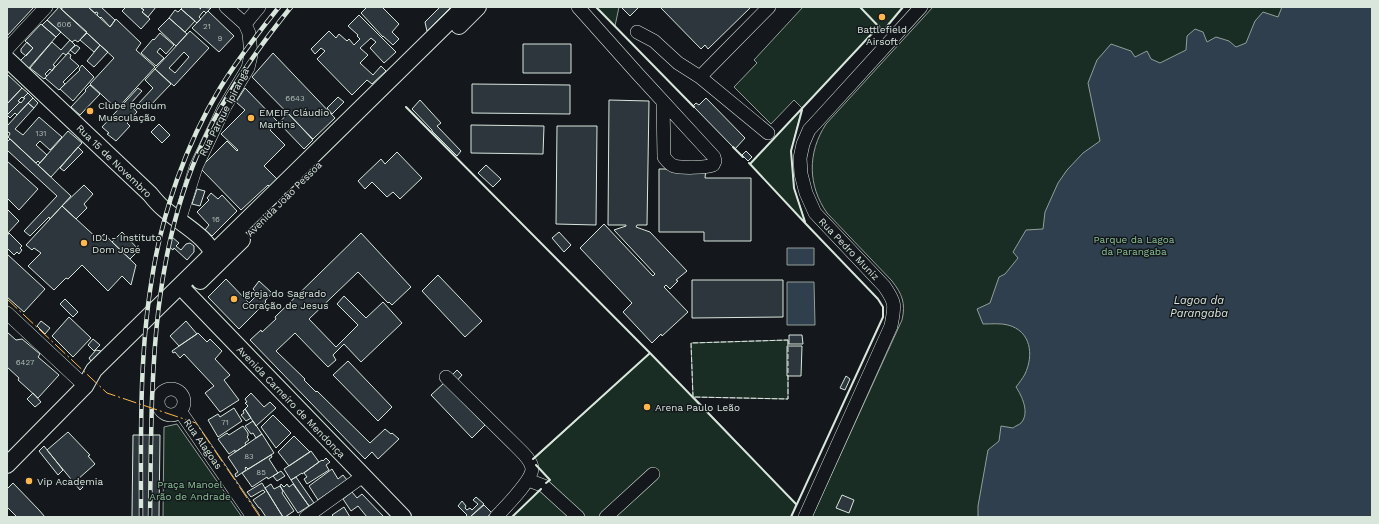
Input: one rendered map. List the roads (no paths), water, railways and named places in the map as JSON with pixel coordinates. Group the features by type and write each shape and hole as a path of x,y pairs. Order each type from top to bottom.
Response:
{"main road":[{"name":"Avenida João Pessoa","path":"7,465 86,386 94,370 183,290 464,7"},
{"name":"Avenida João Pessoa","path":"216,257 478,7"},
{"name":"Rua 15 de Novembro","path":"7,59 150,194 162,208 196,232 207,243 216,257"},
{"name":"Avenida Carneiro de Mendonça","path":"183,290 403,517"}],"street":[{"path":"7,50 46,7"},
{"path":"226,7 245,24 259,7"},
{"path":"578,7 714,157 715,161 713,165 706,167 674,166 664,157 663,102"},
{"path":"700,77 769,7"},
{"name":"Rua Pedro Muniz","path":"805,517 891,326 894,310 893,299 884,286 815,213 806,193 801,174 800,158 803,144 809,130 921,7"},
{"name":"Rua Parque Ipiranga","path":"179,221 196,168 224,108 248,68 251,56 250,41 249,33 245,24"},
{"path":"637,32 654,41 678,63 700,77 768,133"},
{"path":"7,313 86,386"},
{"path":"446,377 531,462 532,472 528,480 496,517"},
{"name":"Rua Alagoas","path":"180,411 253,517"},
{"path":"606,517 653,474"},
{"path":"306,517 363,476"},
{"path":"528,480 544,486 578,517"}],"water":[{"name":"Lagoa da Parangaba","path":"1282,7 1372,7 1372,517 978,517 978,506 988,450 999,441 1001,426 1013,428 1024,419 1024,405 1021,395 1016,387 1028,367 1030,352 1026,338 1016,328 1005,324 983,324 977,309 990,303 999,277 1005,274 1018,258 1013,252 1026,230 1043,229 1045,212 1058,183 1067,170 1083,153 1100,141 1088,83 1097,60 1111,44 1131,51 1135,57 1147,51 1151,59 1160,63 1186,50 1187,36 1195,29 1203,32 1207,42 1216,37 1229,41 1236,47 1246,43 1255,21 1263,12 1278,17"},
{"path":"787,248 814,248 814,265 787,265"},
{"path":"787,282 814,282 815,325 787,325"}],"railway":[{"path":"141,517 142,397 145,337 152,278 162,229 177,180 196,132 220,88 256,36 279,7"},
{"path":"150,517 153,373 163,278 172,231 186,185 204,140 222,105 243,71 291,7"}],"place":[{"name":"Battlefield Airsoft","path":"882,17"},
{"name":"Clube Podium Musculação","path":"90,111"},
{"name":"EMEIF Cláudio Martins","path":"251,118"},
{"name":"IDJ - Instituto Dom José","path":"84,243"},
{"name":"Igreja do Sagrado Coração de Jesus","path":"234,299"},
{"name":"Arena Paulo Leão","path":"647,407"},
{"name":"Vip Academia","path":"29,481"}],"park label":[{"name":"Parque da Lagoa da Parangaba","path":"1134,244"},
{"name":"Praça Manoel Arão de Andrade","path":"190,490"}]}
